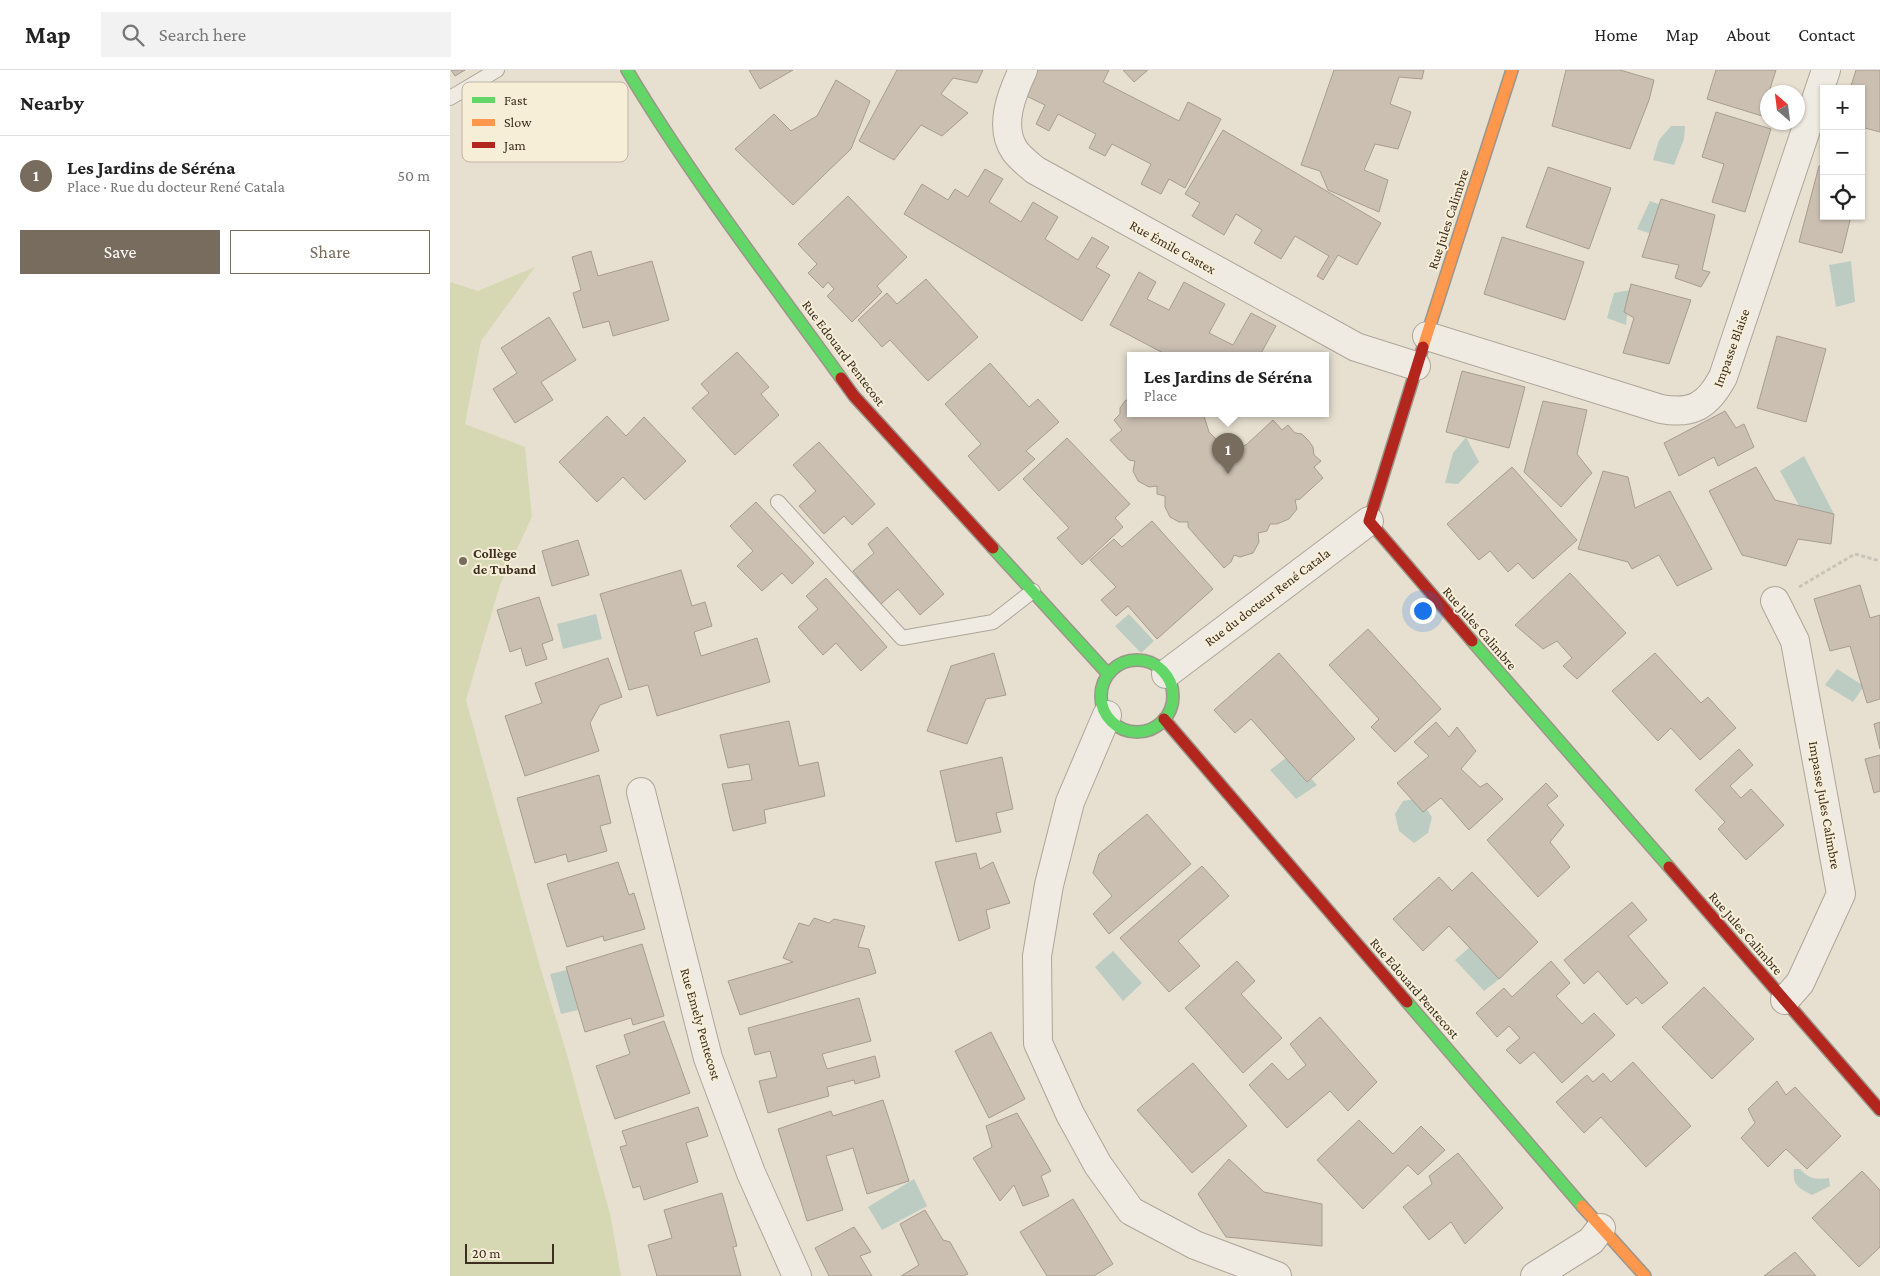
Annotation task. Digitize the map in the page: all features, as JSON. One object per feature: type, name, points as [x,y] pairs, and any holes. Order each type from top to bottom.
[{"type":"street","name":"Rue Edouard Pentecost","points":[[627,70],[648,105],[712,198],[854,396],[1108,674]]},
{"type":"street","name":"Rue Émile Castex","points":[[1024,70],[1013,90],[1008,118],[1008,132],[1015,152],[1035,170],[1356,347],[1416,366]]},
{"type":"street","name":"Rue Jules Calimbre","points":[[1512,70],[1416,366],[1370,521],[1418,579],[1880,1110]]},
{"type":"street","name":"Impasse Blaise","points":[[1427,336],[1661,409],[1676,412],[1692,409],[1704,402],[1715,393],[1724,377],[1826,70]]},
{"type":"street","name":"Rue du docteur René Catala","points":[[1166,674],[1370,521]]},
{"type":"street","name":"Impasse Jules Calimbre","points":[[1775,601],[1795,641],[1841,894],[1800,982],[1785,1000]]},
{"type":"street","points":[[1132,660],[1142,660],[1155,665],[1166,674],[1171,685],[1173,698],[1164,719],[1152,728],[1140,731],[1129,731],[1114,724],[1103,708],[1100,696],[1102,684],[1108,674],[1120,664],[1132,660]]},
{"type":"street","points":[[1107,715],[1070,802],[1049,885],[1037,956],[1038,1042],[1070,1114],[1098,1165],[1132,1211],[1195,1245],[1277,1276]]},
{"type":"street","name":"Rue Edouard Pentecost","points":[[1164,719],[1601,1228],[1645,1276]]},
{"type":"street","name":"Rue Emely Pentecost","points":[[641,792],[708,1058],[750,1173],[797,1276]]},
{"type":"street","points":[[1535,1276],[1591,1241],[1601,1228]]},
{"type":"lane","points":[[477,82],[497,70]]},
{"type":"lane","points":[[450,98],[462,91]]},
{"type":"lane","points":[[778,502],[902,638],[993,622],[1033,591]]},
{"type":"path","points":[[1775,601],[1855,554],[1880,561]]},
{"type":"green space","points":[[535,267],[481,341],[465,424],[525,447],[532,517],[500,585],[466,700],[541,970],[566,1051],[611,1218],[621,1276],[450,1276],[450,282],[478,291]]},
{"type":"shaded area","points":[[1671,126],[1685,126],[1684,139],[1674,165],[1653,160],[1659,140]]},
{"type":"shaded area","points":[[1650,201],[1675,210],[1663,238],[1637,229]]},
{"type":"shaded area","points":[[1851,261],[1855,302],[1836,307],[1829,265]]},
{"type":"shaded area","points":[[1630,290],[1626,325],[1607,318],[1614,293]]},
{"type":"shaded area","points":[[1466,437],[1479,462],[1458,484],[1445,483],[1453,453]]},
{"type":"shaded area","points":[[1804,456],[1834,514],[1807,520],[1780,471]]},
{"type":"shaded area","points":[[596,614],[602,639],[563,649],[557,624]]},
{"type":"shaded area","points":[[1129,614],[1154,641],[1141,653],[1115,626]]},
{"type":"shaded area","points":[[1837,669],[1864,686],[1853,702],[1825,685]]},
{"type":"shaded area","points":[[1290,755],[1317,785],[1296,799],[1270,770]]},
{"type":"shaded area","points":[[1419,798],[1432,817],[1428,833],[1414,843],[1399,831],[1395,814],[1403,801]]},
{"type":"shaded area","points":[[1472,945],[1503,976],[1484,991],[1455,960]]},
{"type":"shaded area","points":[[1113,951],[1142,983],[1123,1001],[1095,967]]},
{"type":"shaded area","points":[[567,970],[578,1010],[561,1014],[550,974]]},
{"type":"shaded area","points":[[1794,1169],[1800,1169],[1813,1178],[1829,1178],[1830,1186],[1812,1195],[1797,1186],[1794,1179]]},
{"type":"shaded area","points":[[914,1179],[927,1206],[882,1230],[868,1207]]},
{"type":"building","points":[[451,70],[465,70],[455,76]]},
{"type":"building","points":[[749,70],[793,70],[760,89]]},
{"type":"building","points":[[897,70],[983,70],[977,83],[953,78],[941,94],[968,113],[942,136],[921,125],[894,160],[859,141]]},
{"type":"building","points":[[1032,70],[1109,70],[1103,82],[1179,121],[1188,102],[1221,119],[1185,188],[1169,179],[1161,194],[1141,184],[1151,164],[1112,144],[1105,156],[1089,148],[1096,134],[1058,114],[1049,131],[1036,124],[1045,105],[1020,93]]},
{"type":"building","points":[[1123,70],[1148,70],[1134,82]]},
{"type":"building","points":[[1334,70],[1424,70],[1422,79],[1399,77],[1390,104],[1411,112],[1398,149],[1375,144],[1364,170],[1388,180],[1379,212],[1328,190],[1320,171],[1301,165]]},
{"type":"building","points":[[1566,70],[1620,70],[1654,80],[1649,100],[1630,149],[1552,126]]},
{"type":"building","points":[[1716,70],[1776,70],[1771,85],[1760,85],[1760,115],[1707,99]]},
{"type":"building","points":[[1856,70],[1880,70],[1880,132],[1865,128],[1865,85],[1851,85]]},
{"type":"building","points":[[836,80],[870,101],[851,149],[793,205],[735,149],[774,114],[791,131],[817,116]]},
{"type":"building","points":[[1716,112],[1760,126],[1760,130],[1771,130],[1745,212],[1712,202],[1724,164],[1702,157]]},
{"type":"building","points":[[1223,130],[1381,223],[1357,265],[1338,255],[1323,280],[1317,276],[1329,256],[1295,236],[1281,259],[1254,243],[1262,230],[1236,214],[1224,235],[1192,216],[1200,203],[1185,194]]},
{"type":"building","points":[[1820,166],[1820,220],[1850,220],[1842,253],[1799,242]]},
{"type":"building","points":[[1548,167],[1611,188],[1589,249],[1526,227]]},
{"type":"building","points":[[985,169],[1003,179],[989,202],[1021,222],[1033,202],[1058,217],[1045,239],[1078,260],[1092,237],[1109,247],[1096,267],[1110,275],[1082,321],[904,214],[922,184],[948,200],[955,189],[968,197]]},
{"type":"building","points":[[848,196],[907,257],[877,286],[882,292],[852,322],[827,296],[834,289],[828,282],[823,288],[808,273],[817,264],[798,244]]},
{"type":"building","points":[[1661,199],[1715,215],[1702,270],[1710,272],[1701,287],[1675,278],[1679,265],[1642,257]]},
{"type":"building","points":[[1502,237],[1584,262],[1565,320],[1484,294]]},
{"type":"building","points":[[591,251],[598,276],[652,261],[669,320],[613,336],[609,321],[583,328],[573,293],[581,290],[572,257]]},
{"type":"building","points":[[1139,272],[1156,282],[1147,299],[1169,310],[1184,282],[1225,304],[1209,333],[1233,345],[1251,313],[1276,326],[1262,352],[1161,352],[1110,325]]},
{"type":"building","points":[[926,279],[978,337],[928,381],[890,340],[882,347],[858,320],[887,293],[897,304]]},
{"type":"building","points":[[1631,284],[1691,300],[1669,364],[1623,353],[1634,318],[1624,312]]},
{"type":"building","points":[[549,317],[576,360],[541,382],[553,400],[515,423],[493,389],[517,373],[501,348]]},
{"type":"building","points":[[1777,336],[1826,349],[1806,422],[1757,408]]},
{"type":"building","points":[[737,352],[769,387],[761,394],[779,415],[735,455],[692,408],[709,393],[701,384]]},
{"type":"building","points":[[990,363],[1029,407],[1038,399],[1059,422],[1026,451],[1035,459],[999,491],[968,456],[981,444],[945,404]]},
{"type":"building","points":[[1462,371],[1525,387],[1509,448],[1446,432]]},
{"type":"building","points":[[1127,400],[1127,417],[1204,417],[1209,432],[1227,450],[1217,460],[1223,466],[1226,466],[1232,450],[1246,445],[1273,420],[1282,430],[1288,425],[1295,433],[1302,434],[1313,447],[1314,455],[1321,461],[1314,467],[1323,478],[1300,499],[1295,500],[1297,509],[1289,519],[1277,524],[1270,524],[1267,531],[1258,533],[1259,542],[1253,553],[1240,557],[1234,555],[1231,562],[1224,568],[1188,527],[1188,522],[1179,522],[1170,517],[1165,507],[1165,496],[1157,494],[1157,486],[1149,487],[1138,481],[1133,471],[1135,461],[1129,460],[1110,440],[1122,430],[1114,420],[1120,414],[1120,408]]},
{"type":"building","points":[[1543,401],[1587,410],[1577,454],[1592,473],[1561,507],[1524,472]]},
{"type":"building","points":[[1725,411],[1736,428],[1744,424],[1754,447],[1718,466],[1714,457],[1679,476],[1664,443]]},
{"type":"building","points":[[607,416],[626,436],[644,417],[686,461],[645,500],[623,477],[597,502],[559,462]]},
{"type":"building","points":[[1067,438],[1130,504],[1115,518],[1123,527],[1082,565],[1057,538],[1069,528],[1023,479]]},
{"type":"building","points":[[819,442],[875,504],[852,525],[844,516],[824,534],[799,506],[816,491],[793,465]]},
{"type":"building","points":[[1512,467],[1577,540],[1533,579],[1518,563],[1508,572],[1490,551],[1479,560],[1447,524]]},
{"type":"building","points":[[1756,467],[1775,500],[1834,514],[1831,544],[1798,539],[1786,566],[1742,555],[1709,491]]},
{"type":"building","points":[[1603,471],[1628,477],[1635,508],[1670,491],[1712,569],[1677,586],[1659,555],[1632,569],[1628,562],[1578,549]]},
{"type":"building","points":[[756,502],[814,563],[792,584],[782,573],[762,591],[737,566],[753,551],[730,526]]},
{"type":"building","points":[[1152,521],[1213,589],[1157,639],[1128,606],[1116,616],[1101,600],[1116,587],[1090,560],[1114,539],[1122,547]]},
{"type":"building","points":[[887,527],[944,594],[920,615],[898,589],[881,604],[853,571],[874,553],[868,544]]},
{"type":"building","points":[[578,540],[589,575],[552,586],[542,551]]},
{"type":"building","points":[[681,570],[692,606],[705,602],[712,626],[694,632],[701,656],[757,638],[770,682],[657,716],[648,685],[629,690],[600,594]]},
{"type":"building","points":[[1570,573],[1626,633],[1577,679],[1563,666],[1572,658],[1557,641],[1543,649],[1515,625]]},
{"type":"building","points":[[826,578],[887,647],[861,671],[836,643],[823,655],[798,627],[818,609],[806,596]]},
{"type":"building","points":[[1860,585],[1870,618],[1880,615],[1880,699],[1867,703],[1850,646],[1830,651],[1814,599]]},
{"type":"building","points":[[539,597],[553,640],[542,644],[547,659],[526,666],[521,648],[510,652],[497,610]]},
{"type":"building","points":[[1368,629],[1441,709],[1395,752],[1371,727],[1379,719],[1329,665]]},
{"type":"building","points":[[994,653],[1006,695],[986,699],[967,744],[927,731],[951,666]]},
{"type":"building","points":[[1279,653],[1355,739],[1307,782],[1251,719],[1235,733],[1214,710]]},
{"type":"building","points":[[1655,653],[1701,703],[1708,697],[1736,728],[1700,760],[1671,728],[1658,741],[1612,691]]},
{"type":"building","points":[[608,658],[622,697],[600,705],[590,723],[599,751],[525,776],[505,716],[542,703],[535,683]]},
{"type":"building","points":[[789,721],[799,766],[818,762],[825,796],[764,810],[766,823],[733,831],[722,784],[752,780],[749,764],[728,768],[720,735]]},
{"type":"building","points":[[1436,722],[1449,737],[1457,727],[1476,751],[1461,769],[1480,787],[1487,783],[1503,799],[1469,830],[1441,798],[1423,812],[1397,783],[1429,756],[1414,742]]},
{"type":"building","points":[[1880,722],[1880,749],[1874,724]]},
{"type":"building","points":[[1739,749],[1753,765],[1730,786],[1741,798],[1751,789],[1784,825],[1746,860],[1718,829],[1725,822],[1695,790]]},
{"type":"building","points":[[1880,755],[1880,791],[1874,793],[1865,759]]},
{"type":"building","points":[[1002,757],[1013,809],[996,813],[1001,832],[956,842],[940,771]]},
{"type":"building","points":[[599,775],[611,823],[600,826],[607,851],[568,862],[566,854],[535,863],[517,798]]},
{"type":"building","points":[[1546,783],[1558,796],[1547,805],[1564,825],[1550,842],[1570,867],[1538,897],[1487,840]]},
{"type":"building","points":[[1147,814],[1191,864],[1109,934],[1093,914],[1112,896],[1093,873],[1099,854]]},
{"type":"building","points":[[976,853],[980,869],[993,862],[1010,903],[986,910],[990,928],[959,941],[935,862]]},
{"type":"building","points":[[618,862],[629,895],[634,893],[645,929],[604,941],[603,936],[567,947],[547,884]]},
{"type":"building","points":[[1202,866],[1229,896],[1178,941],[1200,966],[1169,992],[1120,938]]},
{"type":"building","points":[[1472,872],[1538,942],[1499,979],[1449,926],[1423,951],[1393,919],[1439,877],[1452,891]]},
{"type":"building","points":[[1632,902],[1647,920],[1628,936],[1668,983],[1642,1004],[1636,997],[1627,1005],[1598,971],[1584,984],[1564,960]]},
{"type":"building","points":[[814,918],[829,923],[834,919],[865,926],[858,947],[869,949],[876,973],[740,1015],[728,981],[793,962],[783,958],[799,923],[809,926]]},
{"type":"building","points":[[642,944],[664,1016],[633,1025],[631,1018],[585,1032],[566,967]]},
{"type":"building","points":[[1237,961],[1255,981],[1241,994],[1282,1038],[1243,1073],[1185,1008]]},
{"type":"building","points":[[1551,961],[1570,983],[1556,996],[1582,1024],[1594,1013],[1615,1035],[1562,1083],[1534,1052],[1520,1064],[1506,1050],[1520,1038],[1509,1026],[1497,1037],[1476,1013],[1504,988],[1512,997]]},
{"type":"building","points":[[1704,987],[1754,1039],[1712,1079],[1662,1027]]},
{"type":"building","points":[[859,998],[871,1041],[822,1054],[827,1069],[875,1056],[880,1077],[855,1084],[854,1080],[827,1087],[829,1096],[768,1113],[759,1081],[777,1077],[770,1051],[755,1055],[748,1028]]},
{"type":"building","points":[[1320,1017],[1377,1082],[1348,1111],[1330,1091],[1287,1128],[1249,1085],[1272,1063],[1288,1080],[1306,1065],[1290,1044]]},
{"type":"building","points":[[664,1021],[690,1093],[615,1119],[596,1066],[630,1054],[624,1035]]},
{"type":"building","points":[[991,1032],[1025,1099],[989,1118],[955,1051]]},
{"type":"building","points":[[1633,1062],[1691,1126],[1646,1167],[1601,1117],[1584,1133],[1556,1102],[1587,1075],[1593,1082],[1603,1073],[1611,1082]]},
{"type":"building","points":[[1193,1063],[1247,1126],[1192,1173],[1137,1110]]},
{"type":"building","points":[[1777,1081],[1786,1095],[1795,1087],[1841,1136],[1807,1169],[1786,1149],[1768,1167],[1741,1138],[1755,1123],[1748,1109]]},
{"type":"building","points":[[883,1100],[909,1181],[867,1194],[853,1148],[826,1156],[843,1210],[807,1221],[778,1129],[831,1111],[833,1116]]},
{"type":"building","points":[[698,1107],[708,1136],[686,1143],[698,1182],[644,1200],[640,1186],[633,1188],[620,1147],[627,1145],[622,1131]]},
{"type":"building","points":[[1017,1113],[1051,1171],[1041,1176],[1049,1196],[1023,1206],[1014,1185],[1000,1201],[973,1158],[992,1147],[986,1126]]},
{"type":"building","points":[[1359,1120],[1393,1154],[1421,1126],[1445,1150],[1418,1175],[1408,1165],[1363,1209],[1317,1160]]},
{"type":"building","points":[[1458,1153],[1503,1208],[1465,1244],[1451,1222],[1429,1240],[1403,1207],[1432,1184],[1429,1176]]},
{"type":"building","points":[[1229,1159],[1264,1192],[1322,1204],[1322,1246],[1226,1237],[1198,1194]]},
{"type":"building","points":[[1862,1171],[1880,1190],[1880,1247],[1859,1267],[1812,1218]]},
{"type":"building","points":[[722,1193],[737,1246],[733,1247],[741,1276],[657,1276],[648,1245],[672,1238],[664,1210]]},
{"type":"building","points":[[1073,1199],[1113,1264],[1094,1276],[1047,1276],[1020,1232]]},
{"type":"building","points":[[925,1210],[943,1240],[950,1242],[968,1274],[964,1276],[901,1276],[919,1265],[900,1224]]},
{"type":"building","points":[[854,1227],[871,1252],[860,1256],[872,1276],[829,1276],[815,1248]]},
{"type":"building","points":[[1795,1252],[1816,1276],[1764,1276]]},
{"type":"traffic: fast","points":[[627,70],[704,188],[841,378]]},
{"type":"traffic: fast","points":[[993,548],[1108,674]]},
{"type":"traffic: fast","points":[[1472,641],[1669,867]]},
{"type":"traffic: fast","points":[[1137,660],[1157,666],[1167,676],[1173,696],[1167,716],[1157,726],[1137,732],[1117,726],[1107,716],[1101,696],[1107,676],[1117,666],[1137,660]]},
{"type":"traffic: fast","points":[[1407,1002],[1582,1206]]},
{"type":"traffic: slow","points":[[1423,347],[1512,70]]},
{"type":"traffic: slow","points":[[1582,1206],[1645,1276]]},
{"type":"traffic: jam","points":[[1423,347],[1369,521],[1472,641]]},
{"type":"traffic: jam","points":[[841,378],[854,396],[993,548]]},
{"type":"traffic: jam","points":[[1164,719],[1407,1002]]},
{"type":"traffic: jam","points":[[1669,867],[1880,1110]]},
{"type":"place","name":"Les Jardins de Séréna","points":[[1228,474]]},
{"type":"place","name":"Collège de Tuband","points":[[463,561]]}]
